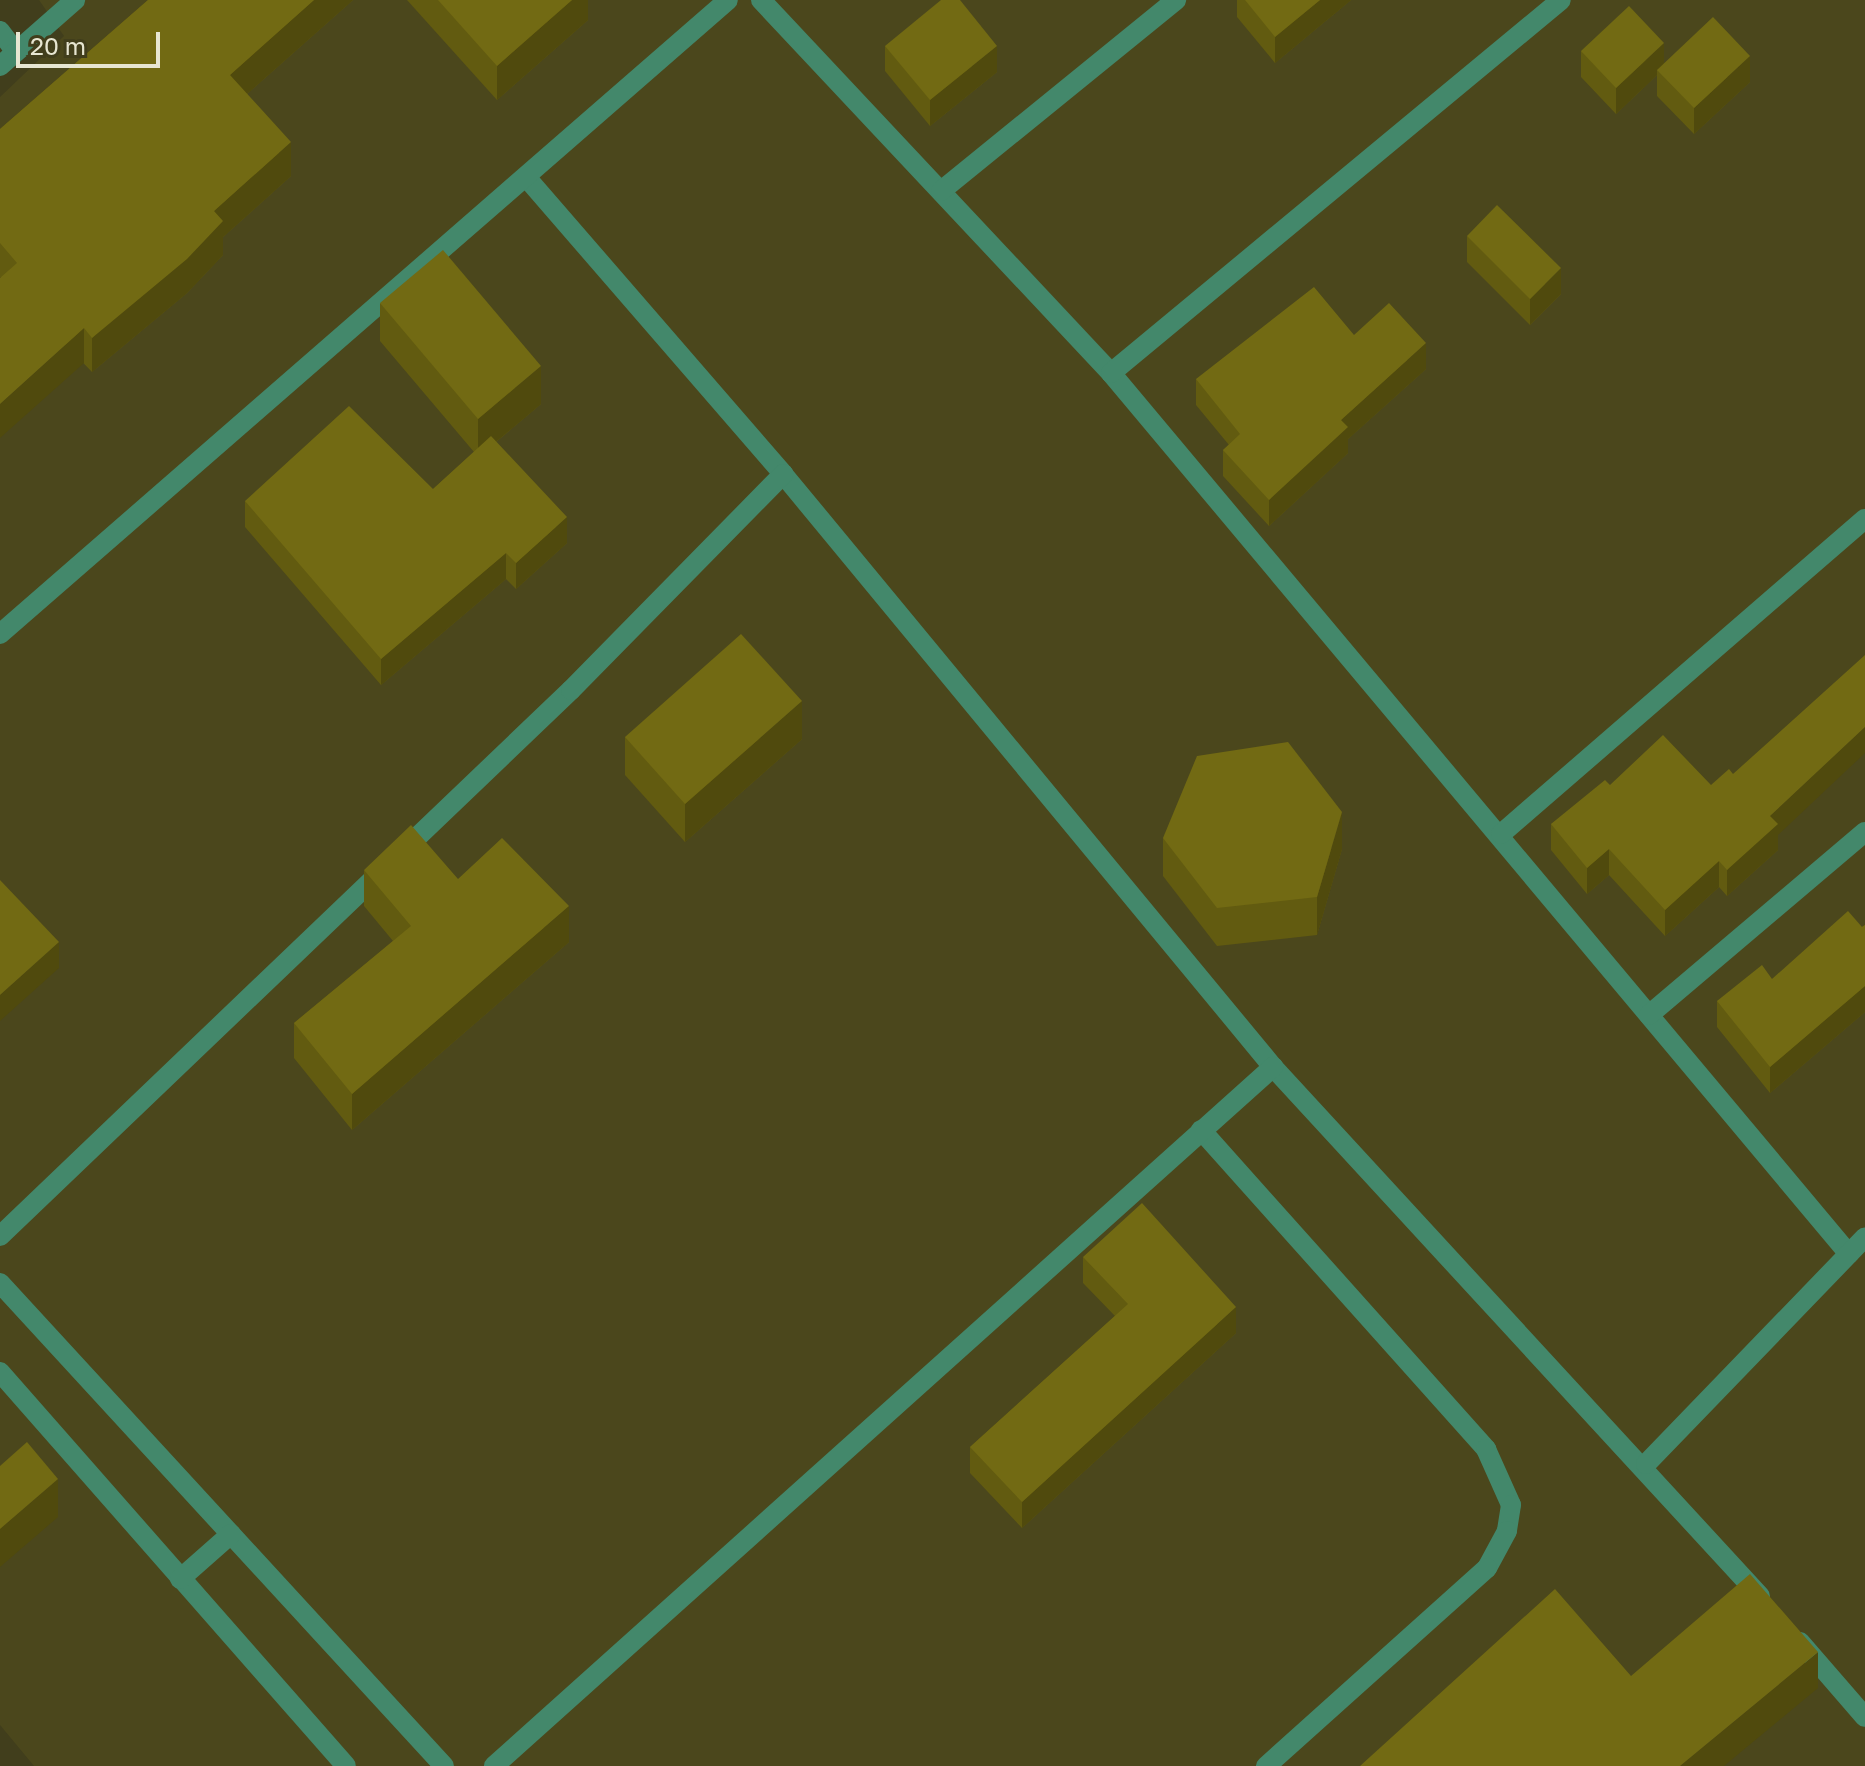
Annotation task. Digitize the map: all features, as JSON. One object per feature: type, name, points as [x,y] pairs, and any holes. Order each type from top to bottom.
[{"type":"street","points":[[0,66],[75,0]]},
{"type":"street","points":[[0,634],[728,0]]},
{"type":"street","points":[[761,0],[1111,373],[1501,834],[1849,1254]]},
{"type":"street","points":[[941,191],[1176,0]]},
{"type":"street","points":[[1111,373],[1561,0]]},
{"type":"street","points":[[0,31],[16,52]]},
{"type":"street","points":[[526,177],[783,474],[1273,1067],[1646,1464],[1865,1717]]},
{"type":"street","points":[[0,1236],[571,690],[783,474]]},
{"type":"street","points":[[1501,834],[1865,519]]},
{"type":"street","points":[[1649,1015],[1865,832]]},
{"type":"street","points":[[494,1766],[1273,1067]]},
{"type":"street","points":[[1201,1130],[1486,1449],[1511,1505],[1487,1568],[1266,1766]]},
{"type":"street","points":[[1646,1464],[1865,1237]]},
{"type":"street","points":[[0,1283],[444,1766]]},
{"type":"street","points":[[0,1372],[346,1766]]},
{"type":"street","points":[[180,1579],[231,1534]]},
{"type":"shaded area","points":[[39,0],[1865,0],[1865,1766],[34,1766],[0,1725],[0,97],[64,36]]},
{"type":"building","points":[[148,0],[314,0],[230,75],[291,142],[214,211],[223,221],[187,259],[92,338],[84,328],[0,404],[0,278],[17,263],[0,243],[0,129]]},
{"type":"building","points":[[438,0],[572,0],[497,66]]},
{"type":"building","points":[[941,0],[960,0],[997,46],[930,100],[885,46]]},
{"type":"building","points":[[1245,0],[1320,0],[1275,37]]},
{"type":"building","points":[[1629,6],[1664,43],[1616,88],[1581,51]]},
{"type":"building","points":[[1713,17],[1750,56],[1694,108],[1657,70]]},
{"type":"building","points":[[1497,205],[1561,268],[1530,299],[1467,236]]},
{"type":"building","points":[[443,250],[541,366],[478,419],[380,303]]},
{"type":"building","points":[[1314,287],[1354,335],[1389,303],[1426,343],[1341,420],[1348,427],[1269,500],[1223,450],[1240,434],[1196,379]]},
{"type":"building","points":[[349,406],[433,489],[491,436],[567,517],[516,563],[506,553],[381,659],[245,501]]},
{"type":"building","points":[[741,634],[802,701],[685,804],[625,737]]},
{"type":"building","points":[[1865,655],[1865,727],[1770,816],[1778,824],[1727,870],[1719,861],[1665,910],[1609,849],[1587,868],[1551,824],[1605,780],[1610,785],[1663,735],[1711,785],[1729,769],[1733,774]]},
{"type":"building","points":[[1288,742],[1342,812],[1317,897],[1217,908],[1163,838],[1197,756]]},
{"type":"building","points":[[411,825],[458,879],[502,838],[569,906],[352,1094],[294,1023],[411,926],[364,870]]},
{"type":"building","points":[[0,880],[59,942],[0,995]]},
{"type":"building","points":[[1848,911],[1862,927],[1865,925],[1865,986],[1770,1067],[1717,1001],[1762,965],[1772,979]]},
{"type":"building","points":[[1142,1203],[1236,1307],[1022,1502],[970,1447],[1128,1304],[1083,1257]]},
{"type":"building","points":[[27,1442],[58,1479],[0,1529],[0,1466]]},
{"type":"building","points":[[1750,1574],[1818,1652],[1680,1766],[1360,1766],[1555,1589],[1631,1676]]}]
